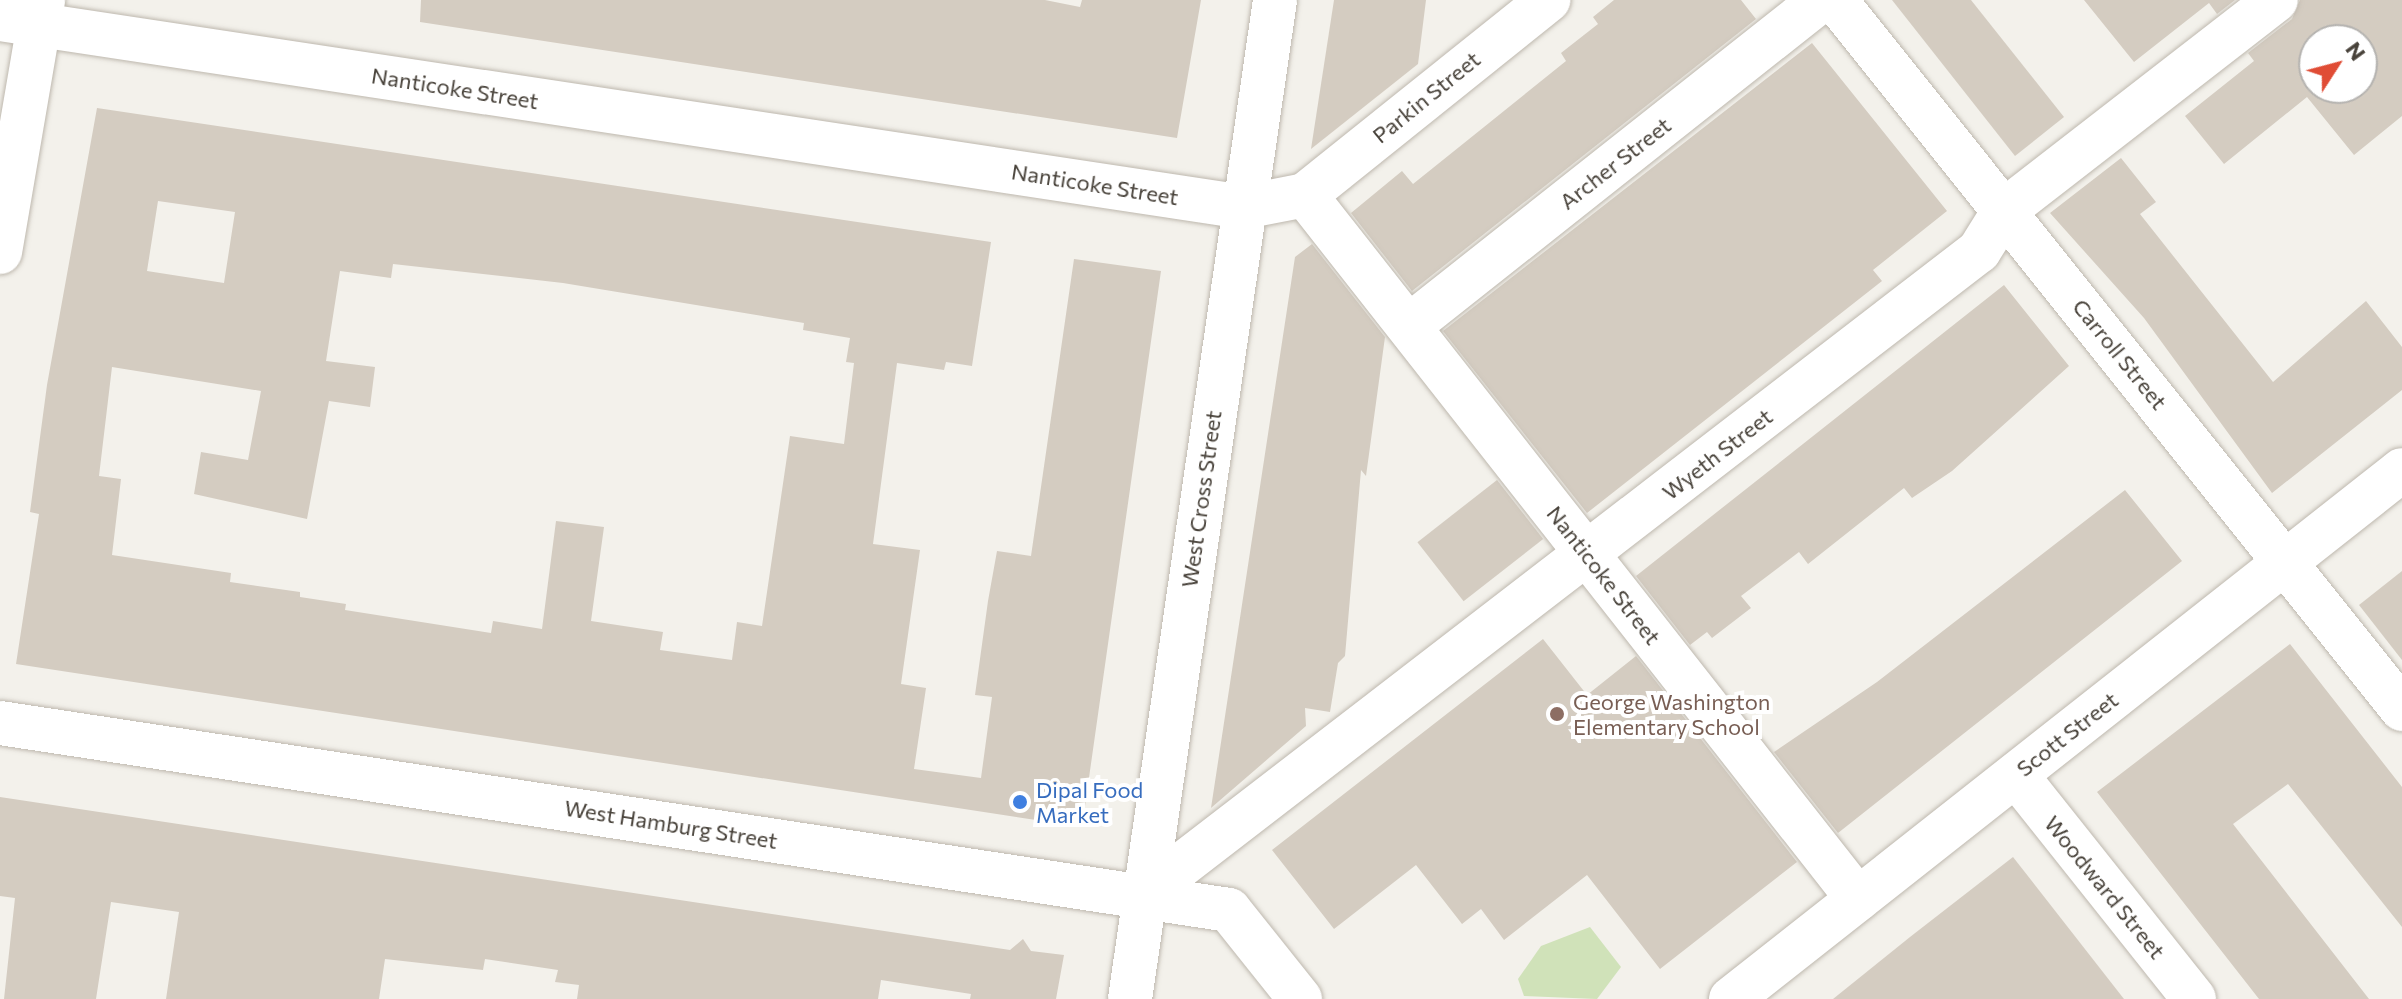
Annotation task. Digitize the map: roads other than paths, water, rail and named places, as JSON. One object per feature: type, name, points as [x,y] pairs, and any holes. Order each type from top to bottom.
[{"type":"street","name":"West Cross Street","points":[[1130,999],[1275,0]]},
{"type":"street","name":"Parkin Street","points":[[1305,195],[1548,0]]},
{"type":"street","name":"Archer Street","points":[[1409,326],[1821,0]]},
{"type":"street","name":"Carroll Street","points":[[1835,0],[2287,560],[2402,709]]},
{"type":"street","name":"Wyeth Street","points":[[1144,894],[1979,251],[2004,211],[2276,0]]},
{"type":"street","name":"Nanticoke Street","points":[[28,15],[1244,207],[1305,195],[1858,899]]},
{"type":"street","points":[[0,252],[28,15]]},
{"type":"street","name":"Scott Street","points":[[1743,995],[1858,899],[2402,470]]},
{"type":"street","name":"West Hamburg Street","points":[[0,723],[1144,894],[1229,910],[1300,999]]},
{"type":"street","name":"Woodward Street","points":[[2016,775],[2194,999]]},
{"type":"place","name":"George Washington Elementary School","points":[[1557,714]]},
{"type":"place","name":"Dipal Food Market","points":[[1020,802]]}]
